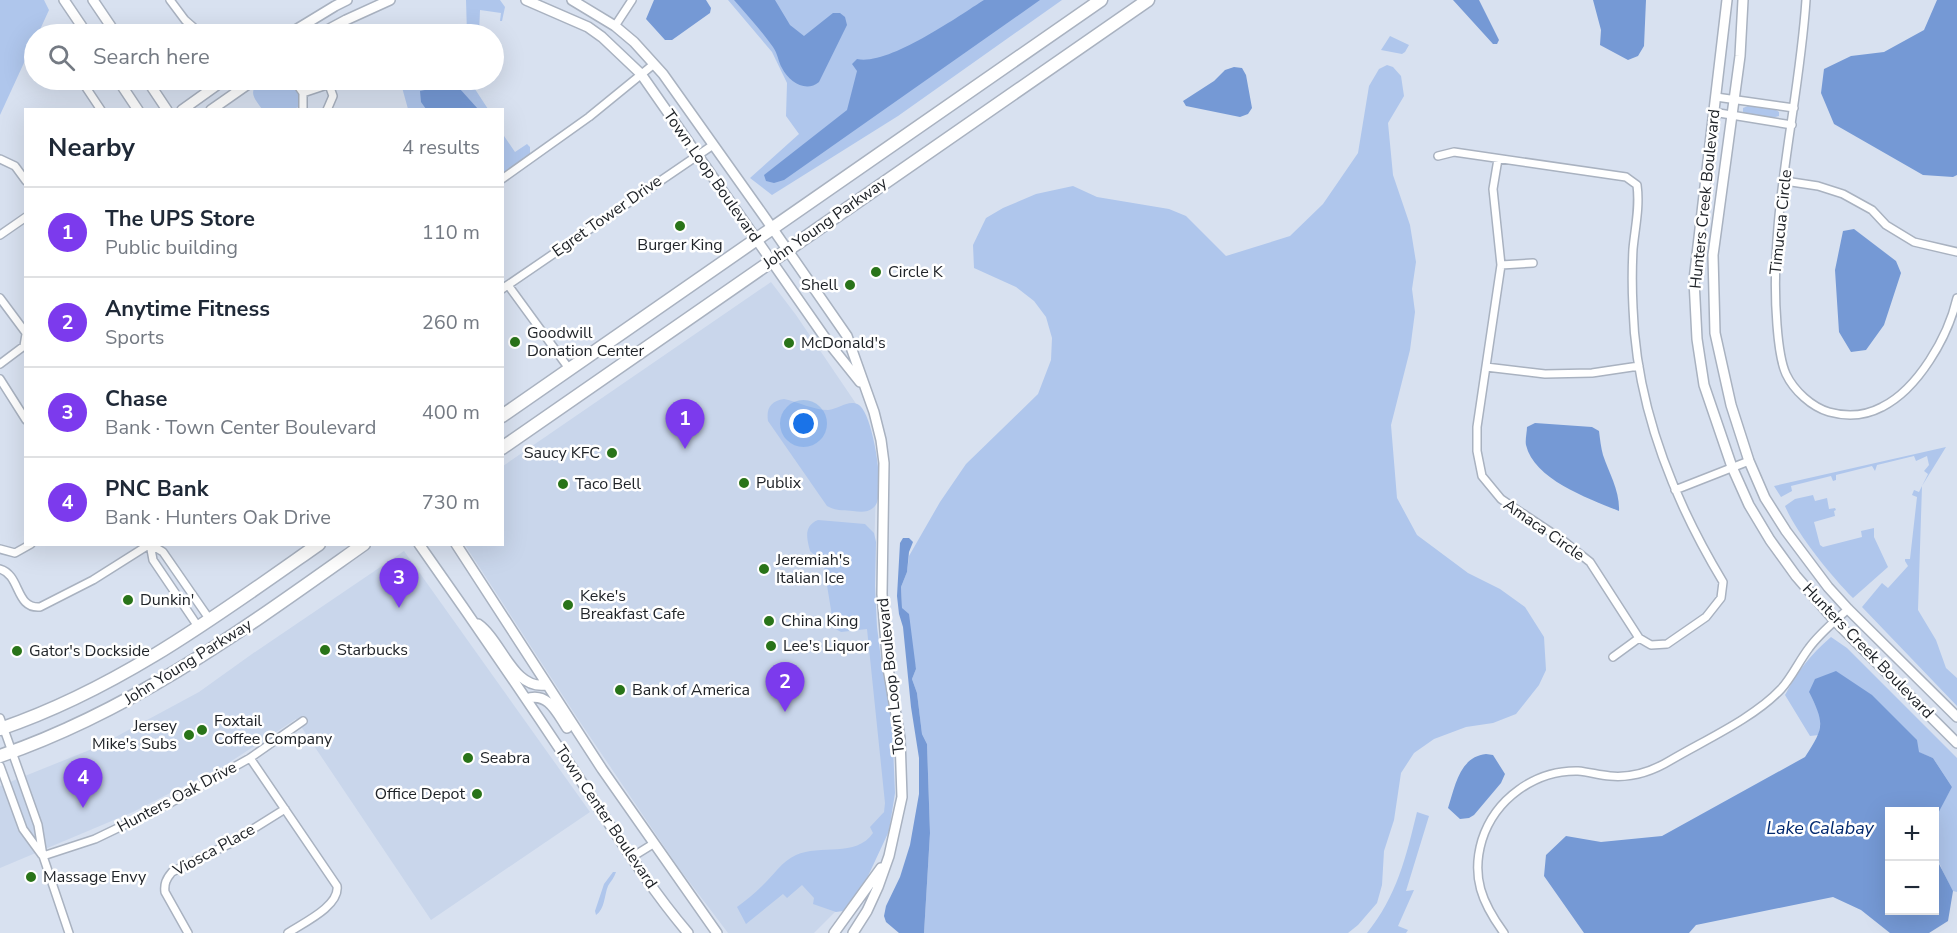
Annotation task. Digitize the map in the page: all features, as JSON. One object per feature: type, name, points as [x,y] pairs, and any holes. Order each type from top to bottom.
[{"type":"highway","name":"John Young Parkway","points":[[504,415],[1101,0]]},
{"type":"highway","name":"John Young Parkway","points":[[504,447],[1148,0]]},
{"type":"highway","name":"John Young Parkway","points":[[1,725],[67,702],[106,683],[199,628],[316,546]]},
{"type":"highway","name":"John Young Parkway","points":[[0,756],[73,727],[146,690],[240,631],[361,546]]},
{"type":"street","points":[[64,0],[80,24]]},
{"type":"street","points":[[93,0],[109,24]]},
{"type":"street","points":[[170,0],[190,24]]},
{"type":"street","points":[[306,24],[347,0]]},
{"type":"street","points":[[339,24],[390,0]]},
{"type":"street","name":"Town Loop Boulevard","points":[[526,0],[588,27],[602,37],[641,74],[756,240],[865,388]]},
{"type":"street","name":"Town Loop Boulevard","points":[[572,0],[615,26],[634,42],[654,64],[713,145],[847,336],[876,421],[884,464],[882,594],[888,668],[900,738],[902,797],[888,856],[867,911],[853,933]]},
{"type":"street","points":[[615,26],[632,0]]},
{"type":"street","name":"Hunters Creek Boulevard","points":[[1727,0],[1694,280],[1697,339],[1704,385],[1732,467],[1749,505],[1770,540],[1796,576],[1835,621],[1957,743]]},
{"type":"street","name":"Hunters Creek Boulevard","points":[[1743,0],[1740,56],[1713,255],[1715,333],[1731,405],[1749,461],[1765,498],[1786,531],[1828,587],[1848,609],[1957,717]]},
{"type":"street","name":"Timucua Circle","points":[[1806,0],[1803,43],[1776,250],[1775,292],[1778,335],[1786,374],[1803,397],[1822,410],[1845,416],[1874,411],[1896,400],[1939,346],[1957,298]]},
{"type":"street","points":[[504,178],[589,117],[654,64]]},
{"type":"street","points":[[87,90],[99,108]]},
{"type":"street","points":[[125,90],[137,108]]},
{"type":"street","points":[[154,90],[166,108]]},
{"type":"street","points":[[185,108],[210,90]]},
{"type":"street","points":[[215,108],[240,90]]},
{"type":"street","points":[[301,90],[303,108]]},
{"type":"street","points":[[303,93],[309,90]]},
{"type":"street","points":[[328,108],[333,96],[331,90]]},
{"type":"street","points":[[1716,97],[1794,108]]},
{"type":"street","points":[[1713,112],[1792,125]]},
{"type":"street","name":"Egret Tower Drive","points":[[505,287],[713,145]]},
{"type":"street","points":[[1438,156],[1454,152],[1626,177],[1637,186],[1639,199],[1633,250],[1633,309],[1639,366],[1652,430],[1675,490],[1723,582],[1721,598],[1706,616],[1667,644],[1651,645],[1639,638],[1613,657]]},
{"type":"street","points":[[0,159],[15,166],[24,178]]},
{"type":"street","name":"Amaca Circle","points":[[1498,159],[1493,189],[1501,265],[1477,427],[1477,451],[1482,476],[1501,499],[1561,539],[1590,562],[1639,638]]},
{"type":"street","points":[[1785,181],[1818,186],[1843,194],[1872,210],[1886,225],[1914,242],[1957,252]]},
{"type":"street","points":[[0,235],[24,218]]},
{"type":"street","points":[[1501,265],[1533,263]]},
{"type":"street","points":[[505,287],[570,370]]},
{"type":"street","points":[[0,298],[24,331]]},
{"type":"street","points":[[822,332],[831,337],[847,336]]},
{"type":"street","points":[[0,364],[24,346]]},
{"type":"street","points":[[1486,367],[1545,374],[1592,373],[1639,366]]},
{"type":"street","points":[[0,379],[24,417]]},
{"type":"street","points":[[1675,490],[1749,461]]},
{"type":"street","points":[[0,549],[15,553],[27,546]]},
{"type":"street","points":[[0,569],[12,577],[25,602],[31,606],[40,607],[93,580],[147,546]]},
{"type":"street","points":[[150,546],[153,560],[199,628]]},
{"type":"street","points":[[153,546],[163,552],[210,620]]},
{"type":"street","name":"Town Center Boulevard","points":[[420,546],[632,857],[688,933]]},
{"type":"street","name":"Town Center Boulevard","points":[[457,546],[652,844],[717,933]]},
{"type":"street","points":[[1504,933],[1484,900],[1478,879],[1477,858],[1487,824],[1503,803],[1517,790],[1541,778],[1559,773],[1579,771],[1613,776],[1634,775],[1658,768],[1763,706],[1782,688],[1810,647],[1848,609]]},
{"type":"street","name":"Town Center Boulevard","points":[[473,621],[488,631],[517,675],[527,683],[537,686],[546,685]]},
{"type":"street","name":"Town Center Boulevard","points":[[526,699],[535,696],[544,698],[584,754],[602,769]]},
{"type":"street","name":"Hunters Oak Drive","points":[[43,856],[95,839],[128,824],[249,758],[303,721]]},
{"type":"street","points":[[1,725],[13,752],[38,825],[43,856],[69,933]]},
{"type":"street","points":[[249,758],[333,880],[338,891],[331,904],[288,933]]},
{"type":"street","points":[[0,766],[23,829],[43,856]]},
{"type":"street","name":"Viosca Place","points":[[188,933],[165,892],[164,885],[167,877],[172,872],[230,844],[285,809]]},
{"type":"street","points":[[632,857],[652,844]]},
{"type":"street","name":"Town Loop Boulevard","points":[[834,933],[888,856]]},
{"type":"shaded area","points":[[0,0],[44,0],[49,10],[43,24],[24,24],[24,63],[0,115]]},
{"type":"shaded area","points":[[466,0],[500,0],[505,7],[502,21],[500,21],[501,13],[480,10],[479,24],[467,24]]},
{"type":"shaded area","points":[[728,0],[1062,0],[898,116],[772,195],[750,178],[799,134],[786,116],[787,83],[772,52]]},
{"type":"shaded area","points":[[1390,36],[1409,45],[1405,52],[1402,54],[1381,50]]},
{"type":"shaded area","points":[[1387,65],[1393,67],[1401,76],[1404,96],[1388,123],[1393,175],[1410,225],[1416,262],[1412,289],[1415,312],[1410,350],[1391,425],[1397,498],[1417,535],[1468,573],[1500,589],[1525,607],[1544,637],[1546,670],[1539,685],[1516,714],[1493,723],[1466,727],[1434,739],[1414,753],[1401,773],[1394,820],[1384,851],[1382,885],[1377,903],[1348,933],[924,933],[930,833],[927,744],[922,734],[917,693],[912,679],[916,669],[902,608],[901,587],[907,572],[909,556],[940,502],[966,464],[1038,394],[1051,360],[1052,338],[1046,317],[1034,301],[1016,287],[974,268],[973,245],[986,218],[1036,194],[1073,186],[1097,197],[1169,209],[1186,216],[1226,256],[1290,236],[1323,204],[1358,153],[1369,86],[1379,69]]},
{"type":"shaded area","points":[[253,90],[297,90],[299,107],[261,108]]},
{"type":"shaded area","points":[[403,90],[476,90],[487,108],[408,108]]},
{"type":"shaded area","points":[[1748,106],[1776,110],[1779,116],[1772,118],[1743,113],[1743,108]]},
{"type":"shaded area","points":[[504,136],[515,152],[527,144],[530,147],[530,154],[504,173]]},
{"type":"shaded area","points":[[771,282],[861,411],[876,490],[873,582],[875,618],[893,792],[841,906],[814,933],[728,933],[678,867],[580,722],[466,546],[504,546],[504,465]]},
{"type":"shaded area","points":[[784,399],[823,410],[855,403],[864,411],[873,438],[878,471],[878,499],[873,508],[859,512],[836,510],[827,506],[768,421],[770,406]]},
{"type":"shaded area","points":[[1946,447],[1922,486],[1928,474],[1924,471],[1929,465],[1927,456],[1916,461],[1914,456],[1877,465],[1875,471],[1872,466],[1836,475],[1836,480],[1833,481],[1831,476],[1791,486],[1792,491],[1781,497],[1774,486]]},
{"type":"shaded area","points":[[1922,486],[1918,610],[1936,640],[1946,668],[1957,678],[1957,706],[1862,607],[1882,583],[1888,588],[1908,566],[1905,559],[1910,559],[1917,497],[1912,495],[1914,490],[1919,492]]},
{"type":"shaded area","points":[[1813,495],[1815,501],[1827,498],[1829,509],[1835,508],[1836,510],[1834,511],[1835,516],[1814,522],[1820,545],[1823,547],[1862,537],[1861,531],[1874,528],[1874,537],[1888,567],[1853,598],[1815,554],[1797,529],[1785,506],[1795,499]]},
{"type":"shaded area","points":[[818,520],[865,524],[874,533],[877,627],[892,723],[895,793],[889,831],[862,889],[849,907],[843,911],[836,912],[813,904],[814,898],[802,885],[787,898],[783,894],[746,924],[737,907],[759,889],[786,861],[806,852],[847,848],[866,841],[873,833],[870,827],[884,812],[885,803],[867,629],[841,632],[834,628],[824,567],[810,551],[808,542],[808,529]]},
{"type":"shaded area","points":[[404,551],[590,812],[431,920],[296,719],[227,764],[133,812],[0,868],[0,786],[97,747],[199,692]]},
{"type":"shaded area","points":[[1831,637],[1847,648],[1957,758],[1957,892],[1953,891],[1939,862],[1939,809],[1952,787],[1933,758],[1809,692],[1821,716],[1819,735],[1810,736],[1785,695],[1817,650]]},
{"type":"shaded area","points":[[1417,812],[1429,816],[1406,891],[1414,890],[1398,926],[1408,930],[1406,933],[1367,933],[1386,905],[1399,876]]},
{"type":"shaded area","points":[[613,872],[616,872],[608,886],[601,909],[596,915],[595,911],[604,884]]},
{"type":"water","points":[[654,0],[706,0],[711,8],[710,13],[672,40],[665,40],[646,19]]},
{"type":"water","points":[[734,0],[775,0],[790,25],[804,36],[833,13],[840,13],[845,17],[847,25],[819,82],[803,86],[789,78],[773,47]]},
{"type":"water","points":[[984,0],[1040,0],[784,180],[774,183],[766,181],[764,175],[847,110],[857,71],[852,64],[857,59],[870,59],[904,48]]},
{"type":"water","points":[[1453,0],[1479,0],[1499,40],[1497,44],[1493,44]]},
{"type":"water","points":[[1593,0],[1646,0],[1644,46],[1638,56],[1628,60],[1600,45],[1601,30]]},
{"type":"water","points":[[1937,0],[1957,0],[1957,175],[1953,177],[1923,175],[1834,124],[1821,93],[1824,69],[1851,56],[1884,52],[1924,30]]},
{"type":"water","points":[[1234,67],[1242,68],[1246,75],[1252,108],[1248,114],[1240,117],[1186,106],[1183,101],[1214,81],[1225,70]]},
{"type":"water","points":[[461,90],[477,108],[425,108],[421,102],[420,91]]},
{"type":"water","points":[[1854,229],[1896,261],[1901,273],[1884,325],[1866,350],[1851,352],[1839,332],[1835,270],[1843,231]]},
{"type":"water","points":[[1535,423],[1592,427],[1599,431],[1603,455],[1618,496],[1619,511],[1565,487],[1540,468],[1531,457],[1526,445],[1527,427]]},
{"type":"water","points":[[903,538],[909,538],[913,542],[909,552],[907,572],[901,587],[902,608],[909,614],[916,669],[912,679],[917,693],[922,734],[927,744],[930,833],[924,933],[899,933],[886,922],[884,916],[910,845],[919,794],[919,758],[897,596],[900,543]]},
{"type":"water","name":"Lake Calabay","points":[[1836,671],[1872,695],[1917,740],[1919,752],[1933,758],[1952,787],[1939,811],[1939,807],[1885,807],[1885,915],[1939,915],[1939,864],[1953,891],[1948,921],[1929,933],[1890,933],[1861,910],[1833,897],[1696,925],[1689,933],[1584,933],[1544,876],[1546,855],[1566,836],[1601,842],[1662,836],[1805,757],[1816,739],[1820,726],[1818,712],[1809,692],[1815,679]]},
{"type":"water","points":[[1486,754],[1493,755],[1505,774],[1501,783],[1474,815],[1460,819],[1448,808],[1456,782],[1470,761]]},
{"type":"place","name":"Burger King","points":[[680,226]]},
{"type":"place","name":"Circle K","points":[[876,272]]},
{"type":"place","name":"Shell","points":[[850,285]]},
{"type":"place","name":"Goodwill Donation Center","points":[[515,342]]},
{"type":"place","name":"McDonald's","points":[[789,343]]},
{"type":"place","name":"The UPS Store","points":[[685,449]]},
{"type":"place","name":"Saucy KFC","points":[[612,453]]},
{"type":"place","name":"Publix","points":[[744,483]]},
{"type":"place","name":"Taco Bell","points":[[563,484]]},
{"type":"place","name":"Jeremiah's Italian Ice","points":[[764,569]]},
{"type":"place","name":"Dunkin'","points":[[128,600]]},
{"type":"place","name":"Keke's Breakfast Cafe","points":[[568,605]]},
{"type":"place","name":"Chase","points":[[399,608]]},
{"type":"place","name":"China King","points":[[769,621]]},
{"type":"place","name":"Lee's Liquor","points":[[771,646]]},
{"type":"place","name":"Starbucks","points":[[325,650]]},
{"type":"place","name":"Gator's Dockside","points":[[17,651]]},
{"type":"place","name":"Bank of America","points":[[620,690]]},
{"type":"place","name":"Anytime Fitness","points":[[785,712]]},
{"type":"place","name":"Foxtail Coffee Company","points":[[202,730]]},
{"type":"place","name":"Jersey Mike's Subs","points":[[189,735]]},
{"type":"place","name":"Seabra","points":[[468,758]]},
{"type":"place","name":"Office Depot","points":[[477,794]]},
{"type":"place","name":"PNC Bank","points":[[83,808]]},
{"type":"place","name":"Massage Envy","points":[[31,877]]}]
